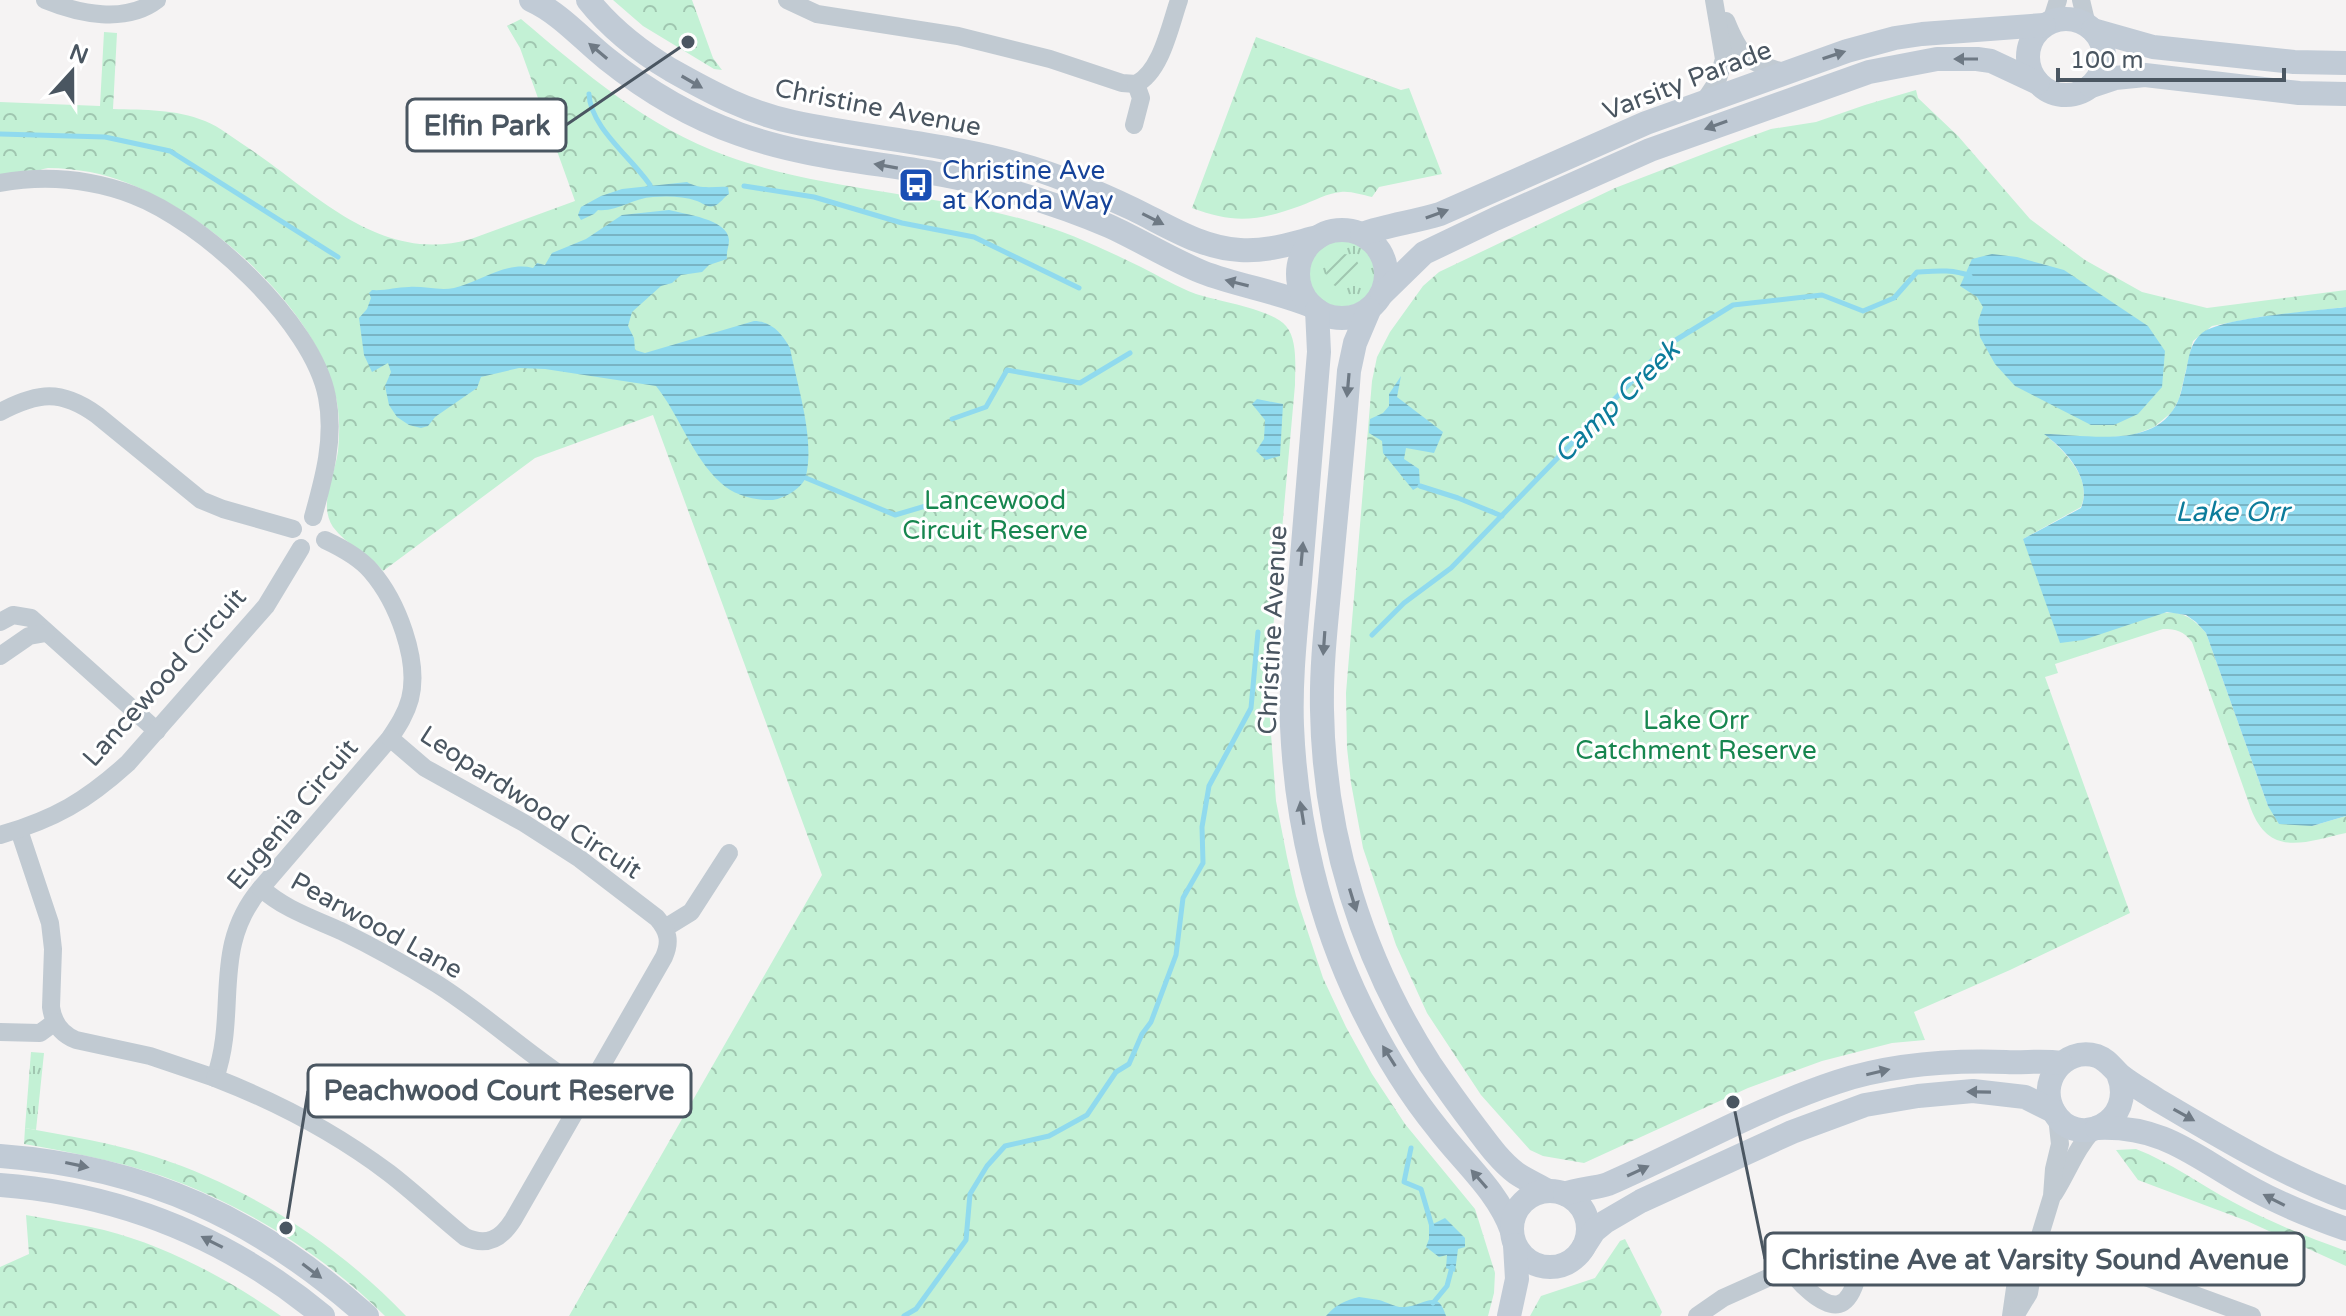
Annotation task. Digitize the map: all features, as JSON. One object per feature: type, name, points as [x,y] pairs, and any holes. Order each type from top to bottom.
[{"type":"main road","name":"Christine Avenue","points":[[531,0],[555,15],[648,89],[684,110],[739,135],[800,151],[968,180],[1009,191],[1111,227],[1198,270],[1287,296],[1314,308],[1319,352],[1292,672],[1296,777],[1307,848],[1331,935],[1375,1033],[1431,1121],[1502,1207],[1513,1238]]},
{"type":"main road","name":"Christine Avenue","points":[[588,0],[604,21],[648,56],[713,94],[750,109],[791,122],[953,148],[1033,168],[1100,194],[1210,245],[1241,251],[1264,250],[1318,237]]},
{"type":"main road","points":[[2346,63],[2294,62],[2153,47],[2051,16],[2030,42],[2028,53],[2028,64],[2038,83],[2058,94],[2081,92],[2115,78],[2145,75],[2299,93],[2346,94]]},
{"type":"main road","name":"Varsity Parade","points":[[1362,234],[1440,214],[1552,163],[1705,100],[1847,51],[1895,38],[1954,30],[2002,29],[2051,16]]},
{"type":"main road","points":[[2090,28],[2103,48],[2104,59],[2102,69],[2091,86]]},
{"type":"main road","name":"Varsity Parade","points":[[1375,302],[1424,253],[1495,219],[1650,150],[1869,72],[1937,59],[1977,59],[1991,61],[2038,83]]},
{"type":"main road","points":[[1347,230],[1362,234],[1373,242],[1382,253],[1387,281],[1375,302],[1356,316],[1343,318],[1314,308],[1299,283],[1301,257],[1308,246],[1332,231],[1347,230]]},
{"type":"main road","name":"Christine Avenue","points":[[1375,302],[1355,343],[1349,371],[1323,655],[1322,724],[1330,808],[1343,870],[1361,925],[1380,972],[1412,1035],[1455,1100],[1494,1151],[1516,1173],[1556,1192]]},
{"type":"main road","points":[[2055,1114],[2048,1099],[2052,1073],[2061,1063],[2077,1055],[2096,1056],[2111,1064],[2123,1084],[2121,1106],[2115,1115],[2096,1129]]},
{"type":"main road","points":[[1510,1316],[1517,1279],[1513,1220],[1524,1201],[1534,1194],[1608,1184],[1763,1112],[1838,1082],[1922,1064],[2044,1060],[2061,1063]]},
{"type":"main road","points":[[2118,1074],[2254,1156],[2346,1198]]},
{"type":"main road","points":[[1510,1316],[1527,1282],[1537,1274],[1575,1258],[1594,1231],[1641,1201],[1792,1132],[1865,1105],[1918,1096],[1973,1091],[2025,1097],[2074,1128],[2134,1129],[2160,1136],[2278,1203],[2346,1229]]},
{"type":"main road","points":[[323,1316],[241,1257],[170,1222],[93,1198],[1,1185],[1,1156],[45,1160],[102,1171],[196,1202],[267,1239],[334,1287],[367,1316]]},
{"type":"main road","points":[[1556,1192],[1576,1201],[1584,1211],[1588,1236],[1583,1248]]},
{"type":"main road","points":[[1513,1238],[1521,1254],[1530,1262],[1552,1267]]},
{"type":"street","points":[[45,0],[64,8],[112,15],[146,9],[157,0]]},
{"type":"street","points":[[787,0],[817,14],[958,36],[1050,59],[1122,83],[1136,84],[1154,69],[1179,0]]},
{"type":"street","points":[[1716,0],[1736,46],[1752,63],[1783,72]]},
{"type":"street","points":[[1705,100],[1717,82],[1724,59],[1716,0]]},
{"type":"street","points":[[2081,0],[2090,28]]},
{"type":"street","points":[[1134,125],[1141,98],[1136,84]]},
{"type":"street","points":[[0,183],[20,179],[73,180],[107,186],[136,196],[162,209],[221,251],[272,301],[294,326],[308,349],[327,396],[330,441],[313,517]]},
{"type":"street","points":[[0,412],[31,397],[66,397],[97,415],[201,500],[293,529]]},
{"type":"street","points":[[313,517],[324,526],[325,540],[316,549],[301,548],[293,539],[293,529],[300,520],[313,517]]},
{"type":"street","name":"Eugenia Circuit","points":[[215,1078],[225,1045],[233,939],[244,911],[390,738],[402,720],[410,699],[413,663],[398,618],[371,570],[325,540]]},
{"type":"street","name":"Lancewood Circuit","points":[[0,835],[47,820],[76,805],[128,763],[266,606],[301,548]]},
{"type":"street","points":[[0,622],[13,615],[31,618],[157,731]]},
{"type":"street","points":[[0,656],[29,636],[46,633]]},
{"type":"street","name":"Leopardwood Circuit","points":[[390,738],[425,768],[524,823],[580,859],[657,918],[665,928]]},
{"type":"street","points":[[19,830],[50,923],[53,949],[51,1007],[55,1022],[66,1036],[119,1048],[215,1078],[295,1114],[389,1173],[465,1237],[486,1242],[506,1231],[664,957],[668,947],[665,928],[691,912],[729,853]]},
{"type":"street","name":"Pearwood Lane","points":[[261,888],[277,902],[363,942],[438,985],[586,1092]]},
{"type":"street","points":[[0,1032],[40,1033],[55,1022]]},
{"type":"street","points":[[2013,1316],[2015,1288],[2038,1242],[2052,1196],[2060,1144],[2055,1114]]},
{"type":"street","points":[[2052,1196],[2082,1141],[2096,1129]]},
{"type":"street","points":[[2038,1242],[2094,1263],[2121,1268],[2252,1316]]},
{"type":"street","points":[[1697,1316],[1723,1298],[1790,1268]]},
{"type":"green space","points":[[613,0],[692,0],[713,58],[722,70],[714,69],[643,26]]},
{"type":"green space","name":"Lancewood Circuit Reserve","points":[[521,19],[618,97],[670,130],[727,156],[801,177],[992,211],[1043,225],[1100,247],[1189,291],[1257,310],[1286,326],[1294,346],[1295,385],[1269,707],[1276,801],[1287,857],[1296,896],[1323,978],[1346,1027],[1405,1124],[1475,1209],[1495,1273],[1488,1316],[569,1316],[822,875],[653,415],[535,458],[383,571],[338,533],[329,518],[327,499],[339,443],[336,398],[320,355],[299,319],[271,285],[202,224],[126,183],[90,172],[59,168],[0,174],[0,102],[100,106],[104,32],[117,33],[113,109],[171,112],[211,123],[324,203],[378,233],[407,242],[438,244],[471,239],[575,201],[520,48],[507,26]]},
{"type":"green space","points":[[1256,37],[1401,90],[1409,88],[1442,174],[1379,187],[1372,197],[1349,192],[1336,193],[1285,211],[1246,219],[1221,217],[1192,208]]},
{"type":"green space","name":"Lake Orr Catchment Reserve","points":[[1916,90],[1918,98],[1958,136],[2030,219],[2085,260],[2142,292],[2207,308],[2346,290],[2346,307],[2212,326],[2193,341],[2179,399],[2172,412],[2154,427],[2133,435],[2103,438],[2045,434],[2075,466],[2084,496],[2081,507],[2023,539],[2149,616],[2180,614],[2199,626],[2206,633],[2268,806],[2312,826],[2346,816],[2346,833],[2290,843],[2268,835],[2259,824],[2192,642],[2183,633],[2163,629],[2055,664],[2058,673],[2045,677],[2130,913],[1914,1012],[1925,1040],[1892,1043],[1822,1061],[1748,1088],[1584,1163],[1543,1156],[1530,1150],[1481,1095],[1427,1013],[1396,945],[1363,848],[1347,748],[1346,693],[1372,381],[1377,357],[1390,332],[1423,286],[1439,272],[1615,188],[1727,145],[1771,129],[1816,122]]},
{"type":"green space","points":[[1340,236],[1357,241],[1370,250],[1378,273],[1375,286],[1365,298],[1355,304],[1339,306],[1326,302],[1316,293],[1308,267],[1313,254],[1323,243]]},
{"type":"green space","points":[[1343,254],[1355,259],[1360,271],[1355,283],[1343,288],[1331,283],[1326,271],[1331,259]]},
{"type":"green space","points":[[31,1052],[44,1053],[36,1130],[25,1128]]},
{"type":"green space","points":[[25,1128],[140,1152],[225,1185],[259,1202],[322,1242],[406,1316],[385,1316],[309,1252],[223,1201],[145,1171],[24,1144]]},
{"type":"green space","points":[[2136,1149],[2261,1216],[2346,1251],[2346,1266],[2247,1221],[2138,1180],[2116,1150]]},
{"type":"green space","points":[[26,1215],[104,1230],[174,1254],[240,1289],[281,1316],[0,1316],[0,1267],[29,1254]]},
{"type":"green space","points":[[1625,1239],[1662,1312],[1660,1316],[1530,1316],[1541,1296],[1595,1278],[1620,1241]]},
{"type":"water","points":[[687,182],[702,187],[728,187],[729,194],[712,206],[686,198],[653,197],[598,210],[581,220],[578,215],[581,207],[622,189]]},
{"type":"water","points":[[669,210],[714,222],[721,227],[729,240],[727,259],[709,265],[702,272],[681,275],[672,283],[661,286],[632,312],[628,326],[635,350],[645,353],[754,321],[766,323],[775,329],[790,348],[807,429],[806,476],[797,488],[783,497],[766,500],[745,496],[726,487],[702,461],[656,386],[519,368],[481,377],[477,388],[435,417],[428,426],[409,425],[397,417],[389,405],[385,386],[391,372],[388,363],[372,372],[364,355],[359,318],[367,309],[372,290],[404,287],[449,289],[513,267],[533,268],[537,263],[545,265],[552,253],[586,239],[622,215]]},
{"type":"water","points":[[1992,254],[2017,257],[2064,270],[2148,326],[2165,351],[2162,387],[2138,414],[2114,425],[2091,425],[2015,386],[1995,364],[1980,337],[1978,321],[1983,307],[1977,297],[1960,286],[1972,259]]},
{"type":"water","name":"Lake Orr","points":[[2346,307],[2346,816],[2312,826],[2279,824],[2268,806],[2206,633],[2186,615],[2167,612],[2083,640],[2060,643],[2023,539],[2081,508],[2084,497],[2075,466],[2044,434],[2118,436],[2154,427],[2168,417],[2178,401],[2191,350],[2202,333],[2213,327],[2249,319]]},
{"type":"water","points":[[1401,376],[1397,397],[1443,432],[1434,453],[1406,448],[1404,459],[1419,469],[1420,486],[1413,490],[1383,453],[1382,441],[1369,433],[1370,419],[1389,406],[1389,394]]},
{"type":"water","points":[[1257,399],[1283,404],[1280,456],[1266,460],[1256,451],[1264,439],[1265,420],[1252,404]]},
{"type":"water","points":[[1445,1218],[1465,1238],[1465,1247],[1458,1249],[1455,1272],[1446,1268],[1447,1255],[1439,1257],[1426,1247],[1429,1226]]},
{"type":"water","points":[[1359,1297],[1401,1307],[1434,1300],[1439,1302],[1446,1316],[1326,1316],[1341,1304]]},
{"type":"waterway","points":[[589,94],[591,106],[604,130],[650,185]]},
{"type":"waterway","points":[[0,134],[105,137],[170,151],[338,257]]},
{"type":"waterway","points":[[744,186],[814,197],[902,223],[974,237],[1079,288]]},
{"type":"waterway","name":"Camp Creek","points":[[1372,635],[1404,603],[1451,568],[1666,346],[1733,305],[1822,295],[1863,311],[1894,298],[1917,272],[1951,271],[1970,276]]},
{"type":"waterway","points":[[952,419],[986,407],[1007,370],[1080,383],[1130,353]]},
{"type":"waterway","points":[[806,478],[895,515],[929,505]]},
{"type":"waterway","points":[[1420,486],[1502,516]]},
{"type":"waterway","name":"Camp Creek","points":[[904,1316],[916,1309],[966,1240],[970,1194],[987,1166],[1005,1146],[1049,1136],[1087,1115],[1116,1072],[1129,1064],[1142,1034],[1151,1022],[1176,955],[1183,898],[1203,863],[1202,827],[1209,786],[1251,708],[1258,632]]},
{"type":"waterway","points":[[1411,1148],[1404,1182],[1421,1189],[1433,1230]]},
{"type":"waterway","points":[[1433,1303],[1447,1286],[1452,1267]]},
{"type":"place","name":"Elfin Park","points":[[688,42]]},
{"type":"place","name":"Christine Ave at Konda Way","points":[[916,185]]},
{"type":"place","name":"Christine Ave at Varsity Sound Avenue","points":[[1733,1102]]},
{"type":"place","name":"Peachwood Court Reserve","points":[[286,1228]]}]
